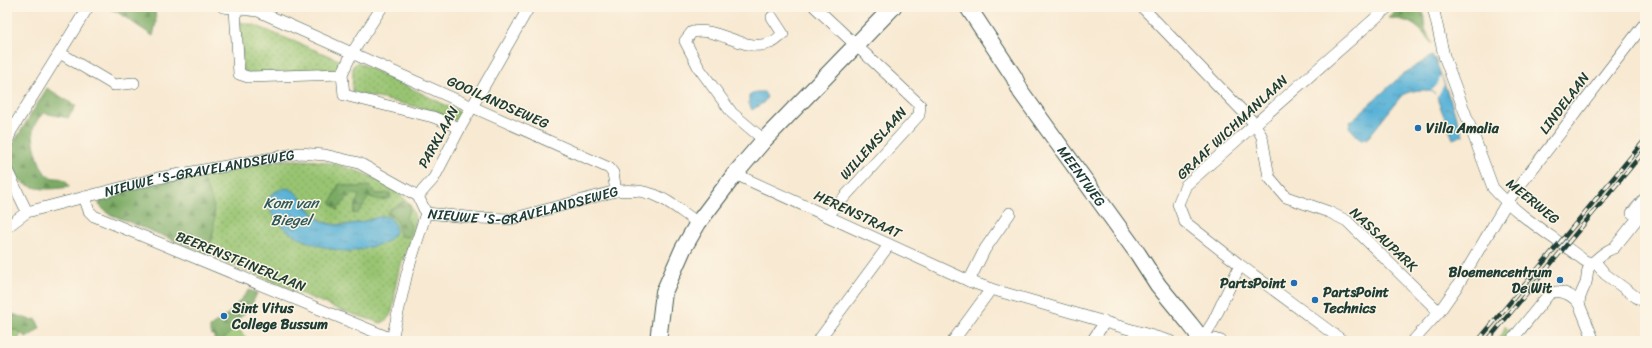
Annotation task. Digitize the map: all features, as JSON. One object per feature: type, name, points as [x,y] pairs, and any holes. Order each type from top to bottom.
[{"type":"street","points":[[7,143],[11,131],[88,7]]},
{"type":"street","name":"GOOILANDSEWEG","points":[[223,7],[235,9],[260,9],[472,107],[609,168],[613,173],[616,191]]},
{"type":"street","points":[[382,7],[352,52],[342,74],[344,95],[433,117],[460,128]]},
{"type":"street","name":"PARKLAAN","points":[[418,196],[434,178],[460,128],[529,7]]},
{"type":"street","name":"WILLEMSLAAN","points":[[815,7],[920,105],[919,116],[828,215]]},
{"type":"street","points":[[658,341],[664,292],[683,249],[698,223],[735,174],[764,140],[893,7]]},
{"type":"street","name":"MEENTWEG","points":[[968,7],[1014,76],[1021,92],[1138,254],[1158,285],[1197,333],[1200,341]]},
{"type":"street","points":[[1142,7],[1255,124]]},
{"type":"street","name":"GRAAF WICHMANLAAN","points":[[1343,341],[1240,265],[1185,222],[1178,204],[1186,185],[1388,7]]},
{"type":"street","name":"MEERWEG","points":[[1433,7],[1444,56],[1489,180],[1494,188],[1507,202],[1585,261],[1594,262]]},
{"type":"street","points":[[235,9],[239,74],[248,77],[342,74]]},
{"type":"street","points":[[764,140],[732,113],[699,68],[685,41],[692,32],[702,30],[755,47],[771,43],[783,34],[772,17]]},
{"type":"street","name":"LINDELAAN","points":[[1439,312],[1458,285],[1507,202],[1645,23]]},
{"type":"street","points":[[60,53],[114,85],[134,83]]},
{"type":"street","name":"NASSAUPARK","points":[[1255,124],[1262,137],[1269,176],[1286,197],[1329,212],[1347,221],[1439,312]]},
{"type":"street","name":"NIEUWE 'S-GRAVELANDSEWEG","points":[[7,227],[27,212],[158,178],[300,153],[325,155],[359,163],[418,196],[426,213],[478,218],[511,219],[616,191],[633,189],[653,193],[698,223]]},
{"type":"street","points":[[7,170],[27,212]]},
{"type":"street","name":"HERENSTRAAT","points":[[735,174],[828,215],[889,245],[969,281],[991,289],[1170,341]]},
{"type":"street","name":"BEERENSTEINERLAAN","points":[[84,197],[89,211],[94,216],[395,340]]},
{"type":"street","points":[[1606,250],[1607,243],[1645,198]]},
{"type":"street","points":[[1579,304],[1586,282],[1588,269],[1606,250],[1614,248],[1645,208]]},
{"type":"street","points":[[395,340],[407,273],[426,213]]},
{"type":"street","points":[[969,281],[985,249],[1010,213]]},
{"type":"street","points":[[818,341],[889,245]]},
{"type":"street","points":[[1594,262],[1610,278],[1645,302]]},
{"type":"street","points":[[1200,341],[1212,322],[1240,265]]},
{"type":"street","points":[[953,341],[991,289]]},
{"type":"street","points":[[1511,341],[1549,294],[1554,291],[1558,291],[1573,297],[1579,304],[1594,341]]},
{"type":"street","points":[[1567,295],[1573,295],[1582,291]]},
{"type":"street","points":[[1413,341],[1439,312]]},
{"type":"street","points":[[1092,341],[1105,322]]},
{"type":"street","points":[[1205,341],[1214,339],[1221,341]]},
{"type":"green space","points":[[105,7],[155,7],[156,23],[153,36],[117,12]]},
{"type":"green space","points":[[1416,8],[1422,11],[1424,14],[1425,28],[1432,44],[1418,28],[1409,22],[1388,18],[1397,11]]},
{"type":"green space","points":[[240,22],[254,25],[344,62],[339,70],[246,74],[243,70]]},
{"type":"green space","points":[[357,62],[458,111],[460,116],[456,121],[435,111],[352,92],[353,66]]},
{"type":"green space","points":[[47,88],[76,106],[68,118],[44,113],[37,121],[33,131],[38,159],[43,170],[48,176],[64,180],[69,187],[46,189],[31,187],[19,179],[14,173],[10,164],[10,149]]},
{"type":"green space","points":[[283,160],[315,161],[337,165],[368,175],[397,192],[408,202],[414,215],[415,229],[396,283],[392,312],[386,320],[381,323],[340,310],[207,254],[213,236],[200,175]],"holes":[[[299,196],[311,211],[323,221],[337,225],[357,223],[305,241]]]},
{"type":"green space","points":[[200,175],[210,196],[214,214],[213,232],[207,254],[107,213],[99,205],[101,199],[107,193]]},
{"type":"green space","points":[[339,184],[356,187],[369,186],[377,194],[390,193],[391,198],[381,200],[369,197],[358,213],[353,214],[359,195],[351,194],[337,210],[331,203]]},
{"type":"green space","points":[[405,201],[411,206],[406,218],[411,225],[409,237],[400,236],[396,219],[386,214],[390,209]]},
{"type":"green space","points":[[249,290],[257,293],[248,310],[233,323],[236,327],[222,341],[211,341],[215,338],[210,333],[210,327],[229,313]]},
{"type":"green space","points":[[7,312],[31,320],[36,319],[40,328],[30,336],[26,337],[16,330],[7,330]]},
{"type":"green space","points":[[1505,326],[1509,330],[1515,330],[1505,341],[1497,341],[1503,333]]},
{"type":"green space","points":[[236,327],[250,341],[222,341]]},
{"type":"green space","points":[[7,330],[16,330],[22,333],[17,341],[7,341]]},
{"type":"water","points":[[1432,56],[1435,59],[1463,135],[1453,139],[1437,95],[1433,92],[1420,90],[1402,95],[1367,139],[1361,140],[1349,127],[1350,122],[1403,74]]},
{"type":"water","points":[[756,92],[764,92],[767,97],[763,103],[752,110],[749,104],[749,96]]},
{"type":"water","name":"Kom van Biegel","points":[[287,188],[297,194],[322,221],[330,224],[348,225],[383,216],[389,217],[392,220],[396,230],[394,234],[385,242],[354,251],[336,250],[315,244],[287,231],[276,220],[266,202],[274,192]]},
{"type":"pier","points":[[1441,75],[1444,85],[1437,97],[1435,93],[1431,91],[1437,85]]},
{"type":"railway","points":[[1478,341],[1645,140]]},
{"type":"railway","points":[[1487,341],[1645,150]]},
{"type":"place","name":"Villa Amalia","points":[[1418,128]]},
{"type":"place","name":"Bloemencentrum De Wit","points":[[1560,280]]},
{"type":"place","name":"PartsPoint","points":[[1294,283]]},
{"type":"place","name":"PartsPoint Technics","points":[[1315,300]]},
{"type":"place","name":"Sint Vitus College Bussum","points":[[224,316]]}]
